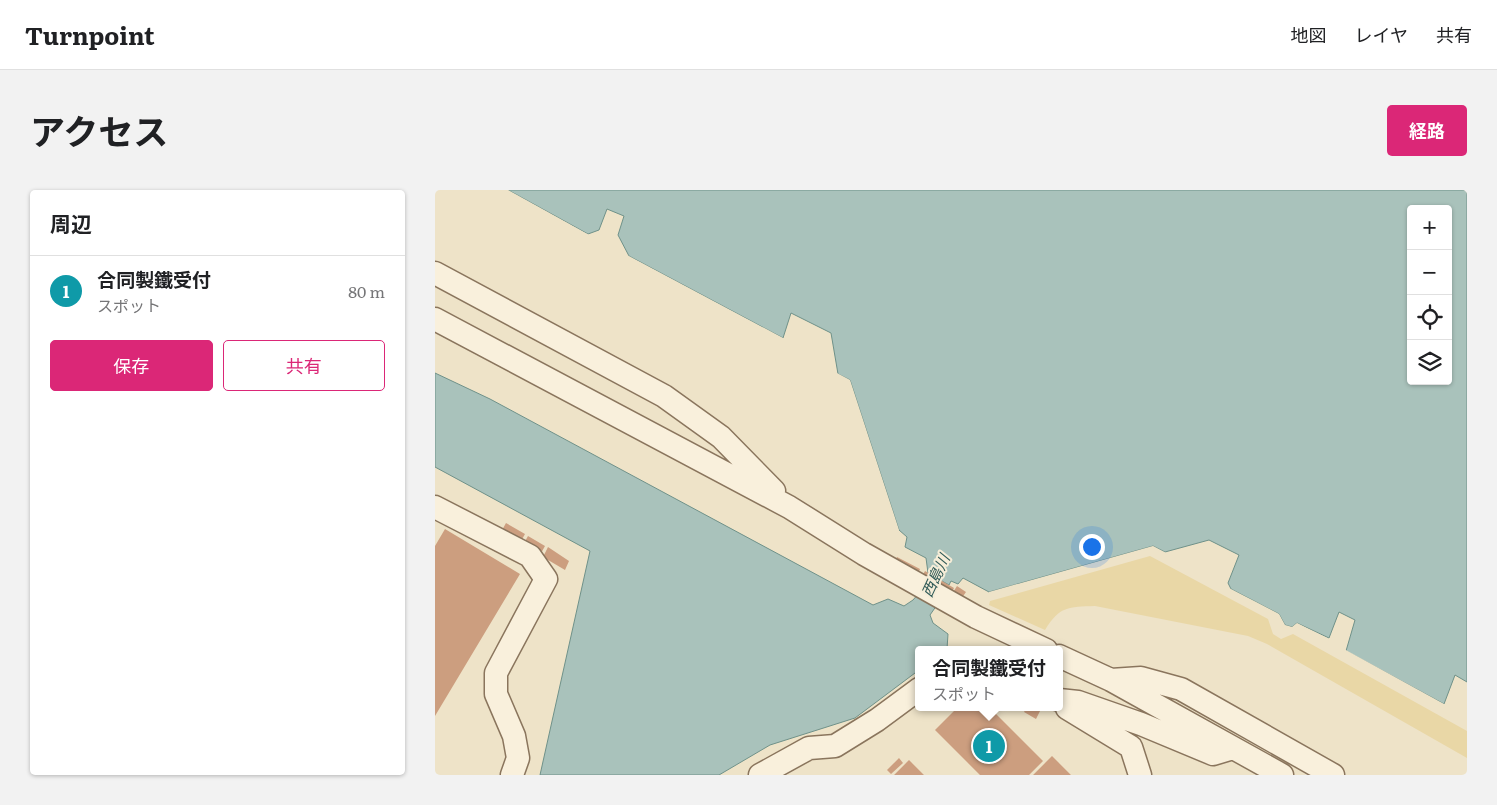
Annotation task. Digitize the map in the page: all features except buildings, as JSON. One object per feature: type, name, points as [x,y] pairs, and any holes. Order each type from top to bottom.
[{"type":"street","points":[[435,272],[664,396],[721,437],[789,506]]},
{"type":"street","points":[[435,318],[789,506],[864,554],[958,607],[1038,646]]},
{"type":"street","points":[[435,507],[530,556],[545,579],[496,673],[496,694],[514,736],[518,758],[512,775]]},
{"type":"street","points":[[1063,658],[1111,680],[1282,775]]},
{"type":"street","points":[[1111,680],[1141,678],[1181,689],[1333,775]]},
{"type":"street","points":[[759,775],[809,748],[835,746],[877,720],[915,692]]},
{"type":"street","points":[[1063,701],[1078,702],[1141,724],[1213,754],[1233,748]]},
{"type":"street","points":[[1063,704],[1131,747],[1140,775]]},
{"type":"sand","points":[[1150,556],[1268,619],[1273,634],[1281,639],[1293,634],[1467,731],[1467,758],[1267,644],[1248,636],[1095,606],[1065,609],[1055,616],[1045,630],[989,605],[990,601]]},
{"type":"water","name":"西島川","points":[[508,190],[1467,190],[1467,682],[1455,675],[1444,704],[1346,651],[1355,620],[1339,612],[1329,638],[1297,623],[1292,627],[1285,625],[1279,614],[1231,589],[1228,583],[1239,555],[1209,540],[1165,552],[1153,546],[989,592],[963,578],[958,584],[951,581],[949,585],[928,573],[926,558],[905,547],[907,537],[899,530],[850,380],[838,374],[831,333],[791,313],[783,338],[629,256],[618,235],[624,216],[607,209],[599,230],[588,234]]},
{"type":"water","points":[[435,373],[490,399],[873,605],[888,599],[904,606],[920,592],[939,602],[930,615],[933,623],[948,634],[947,646],[915,646],[915,673],[855,718],[770,745],[719,775],[540,775],[590,551],[435,467]]},
{"type":"pier","points":[[505,190],[508,190],[591,236],[587,236]]},
{"type":"pier","points":[[625,254],[785,339],[781,340],[627,258]]},
{"type":"pier","points":[[835,372],[850,380],[899,530],[898,533],[848,381],[836,376]]},
{"type":"pier","points":[[1153,546],[1168,554],[1153,548],[989,594],[989,592]]},
{"type":"pier","points":[[1227,587],[1279,614],[1285,625],[1292,627],[1297,623],[1331,640],[1328,641],[1298,626],[1292,629],[1284,628],[1277,616],[1229,591]]},
{"type":"pier","points":[[1344,649],[1446,705],[1443,706],[1345,653]]},
{"type":"place","name":"合同製鐵受付","points":[[989,746]]}]
